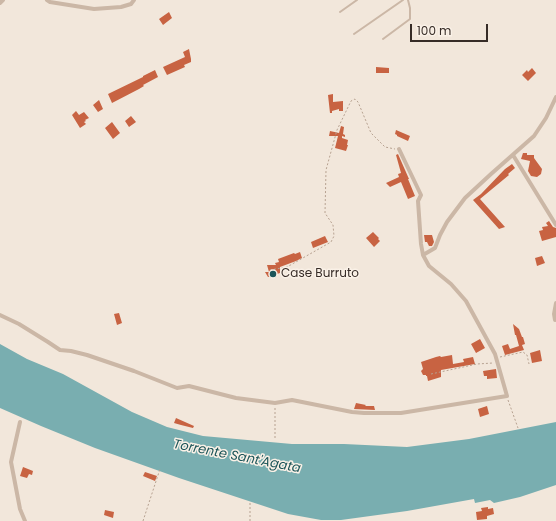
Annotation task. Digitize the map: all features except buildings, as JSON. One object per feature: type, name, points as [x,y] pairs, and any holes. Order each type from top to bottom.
[{"type":"street","points":[[0,3],[4,0]]},
{"type":"street","points":[[47,0],[50,2],[94,9],[121,7],[130,4],[134,0]]},
{"type":"street","points":[[423,255],[435,248],[447,222],[465,198],[534,136],[546,118],[556,97]]},
{"type":"street","points":[[0,315],[19,324],[60,350],[87,355],[177,388],[189,386],[236,398],[275,403],[292,400],[364,413],[401,413],[507,396],[497,360],[466,301],[451,284],[429,266],[423,255],[418,201],[421,195],[399,149]]},
{"type":"street","points":[[513,155],[556,225]]},
{"type":"street","points":[[554,320],[556,303]]},
{"type":"street","points":[[20,422],[11,462],[20,508],[25,521]]},
{"type":"lane","points":[[340,12],[357,0]]},
{"type":"lane","points":[[354,34],[403,0]]},
{"type":"lane","points":[[383,39],[410,19],[408,0]]},
{"type":"path","points":[[270,270],[287,267],[331,242],[334,236],[333,225],[325,213],[326,170],[337,130],[351,101],[355,99],[358,102],[370,133],[384,147],[399,149]]},
{"type":"path","points":[[431,374],[497,360],[523,352],[527,355],[529,364]]},
{"type":"path","points":[[507,396],[518,428]]},
{"type":"path","points":[[275,403],[275,438]]},
{"type":"path","points":[[143,521],[160,469]]},
{"type":"path","points":[[250,503],[250,521]]},
{"type":"water","name":"Torrente Sant'Agata","points":[[0,344],[27,359],[63,374],[132,412],[167,427],[203,436],[292,444],[344,444],[407,447],[469,439],[556,422],[556,485],[520,497],[494,503],[490,500],[475,503],[474,499],[407,511],[341,520],[321,520],[288,514],[179,478],[95,448],[0,408]]},
{"type":"place","name":"Case Burruto","points":[[273,274]]}]
